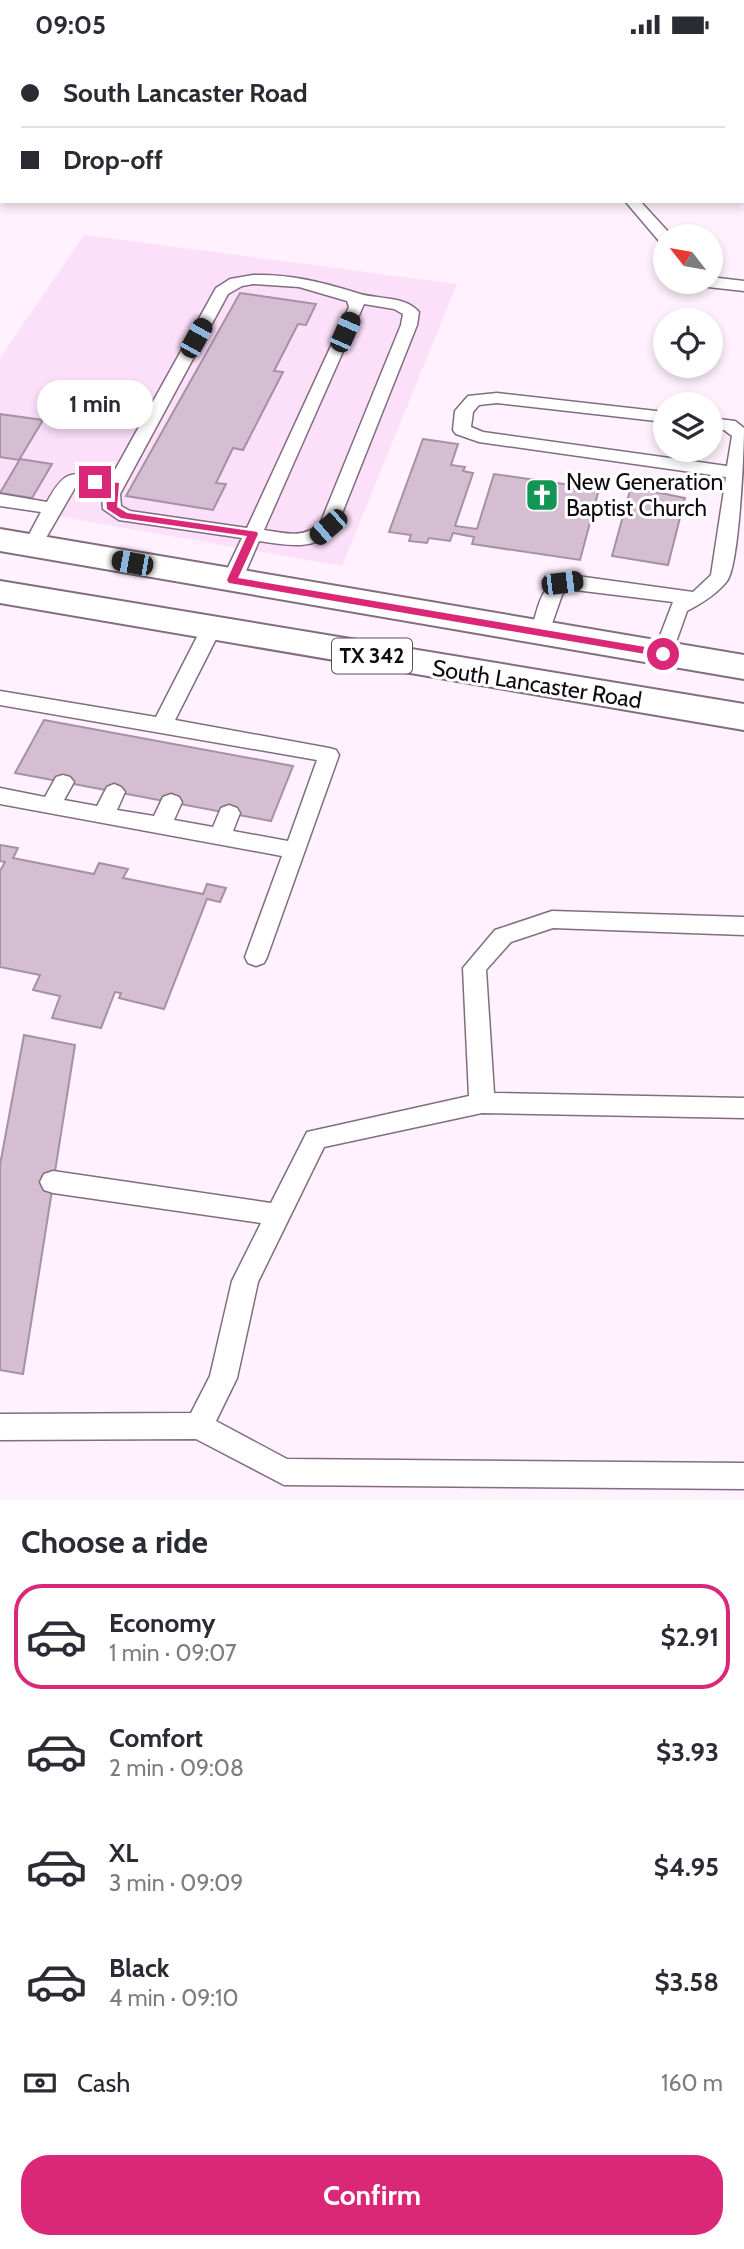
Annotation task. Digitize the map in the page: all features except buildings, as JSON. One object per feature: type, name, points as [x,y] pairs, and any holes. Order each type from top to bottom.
[{"type":"main road","name":"TX 342","points":[[16,543],[744,667]]},
{"type":"main road","name":"South Lancaster Road","points":[[0,592],[744,717]]},
{"type":"lane","points":[[634,203],[653,225]]},
{"type":"lane","points":[[259,279],[339,291],[354,298],[398,305],[411,312],[409,325],[328,527],[316,537],[300,541],[125,516],[112,509],[111,494],[115,485],[222,291],[238,281],[259,279]]},
{"type":"lane","points":[[723,284],[744,286]]},
{"type":"lane","points":[[232,580],[356,307],[354,298]]},
{"type":"lane","points":[[653,416],[497,398],[474,400],[464,411],[462,430],[479,437],[653,462]]},
{"type":"lane","points":[[663,654],[679,607],[694,599],[720,577],[741,434],[729,425],[723,424]]},
{"type":"lane","points":[[656,462],[734,473]]},
{"type":"lane","points":[[16,543],[52,508],[69,481],[115,485]]},
{"type":"lane","points":[[0,500],[52,508]]},
{"type":"lane","points":[[540,633],[553,593],[562,583],[577,582],[694,599]]},
{"type":"lane","points":[[150,728],[211,629]]},
{"type":"lane","points":[[0,698],[94,721],[150,728],[255,750],[329,755],[256,957]]},
{"type":"lane","points":[[51,805],[63,782]]},
{"type":"lane","points":[[104,815],[114,792]]},
{"type":"lane","points":[[0,796],[295,849]]},
{"type":"lane","points":[[161,825],[171,802]]},
{"type":"lane","points":[[220,836],[229,813]]},
{"type":"lane","points":[[482,1103],[474,968],[503,936],[552,919],[744,926]]},
{"type":"lane","points":[[199,1426],[223,1378],[245,1281],[316,1139],[482,1103],[744,1108]]},
{"type":"lane","points":[[53,1182],[278,1215]]},
{"type":"lane","points":[[0,1427],[199,1426],[284,1472],[744,1476]]},
{"type":"shaded area","points":[[84,235],[457,284],[342,566],[0,506],[0,358]]},
{"type":"place","name":"New Generation Baptist Church","points":[[542,495]]},
{"type":"route","points":[[95,482],[115,485],[111,494],[112,509],[125,516],[253,534],[232,580],[663,654]]}]
